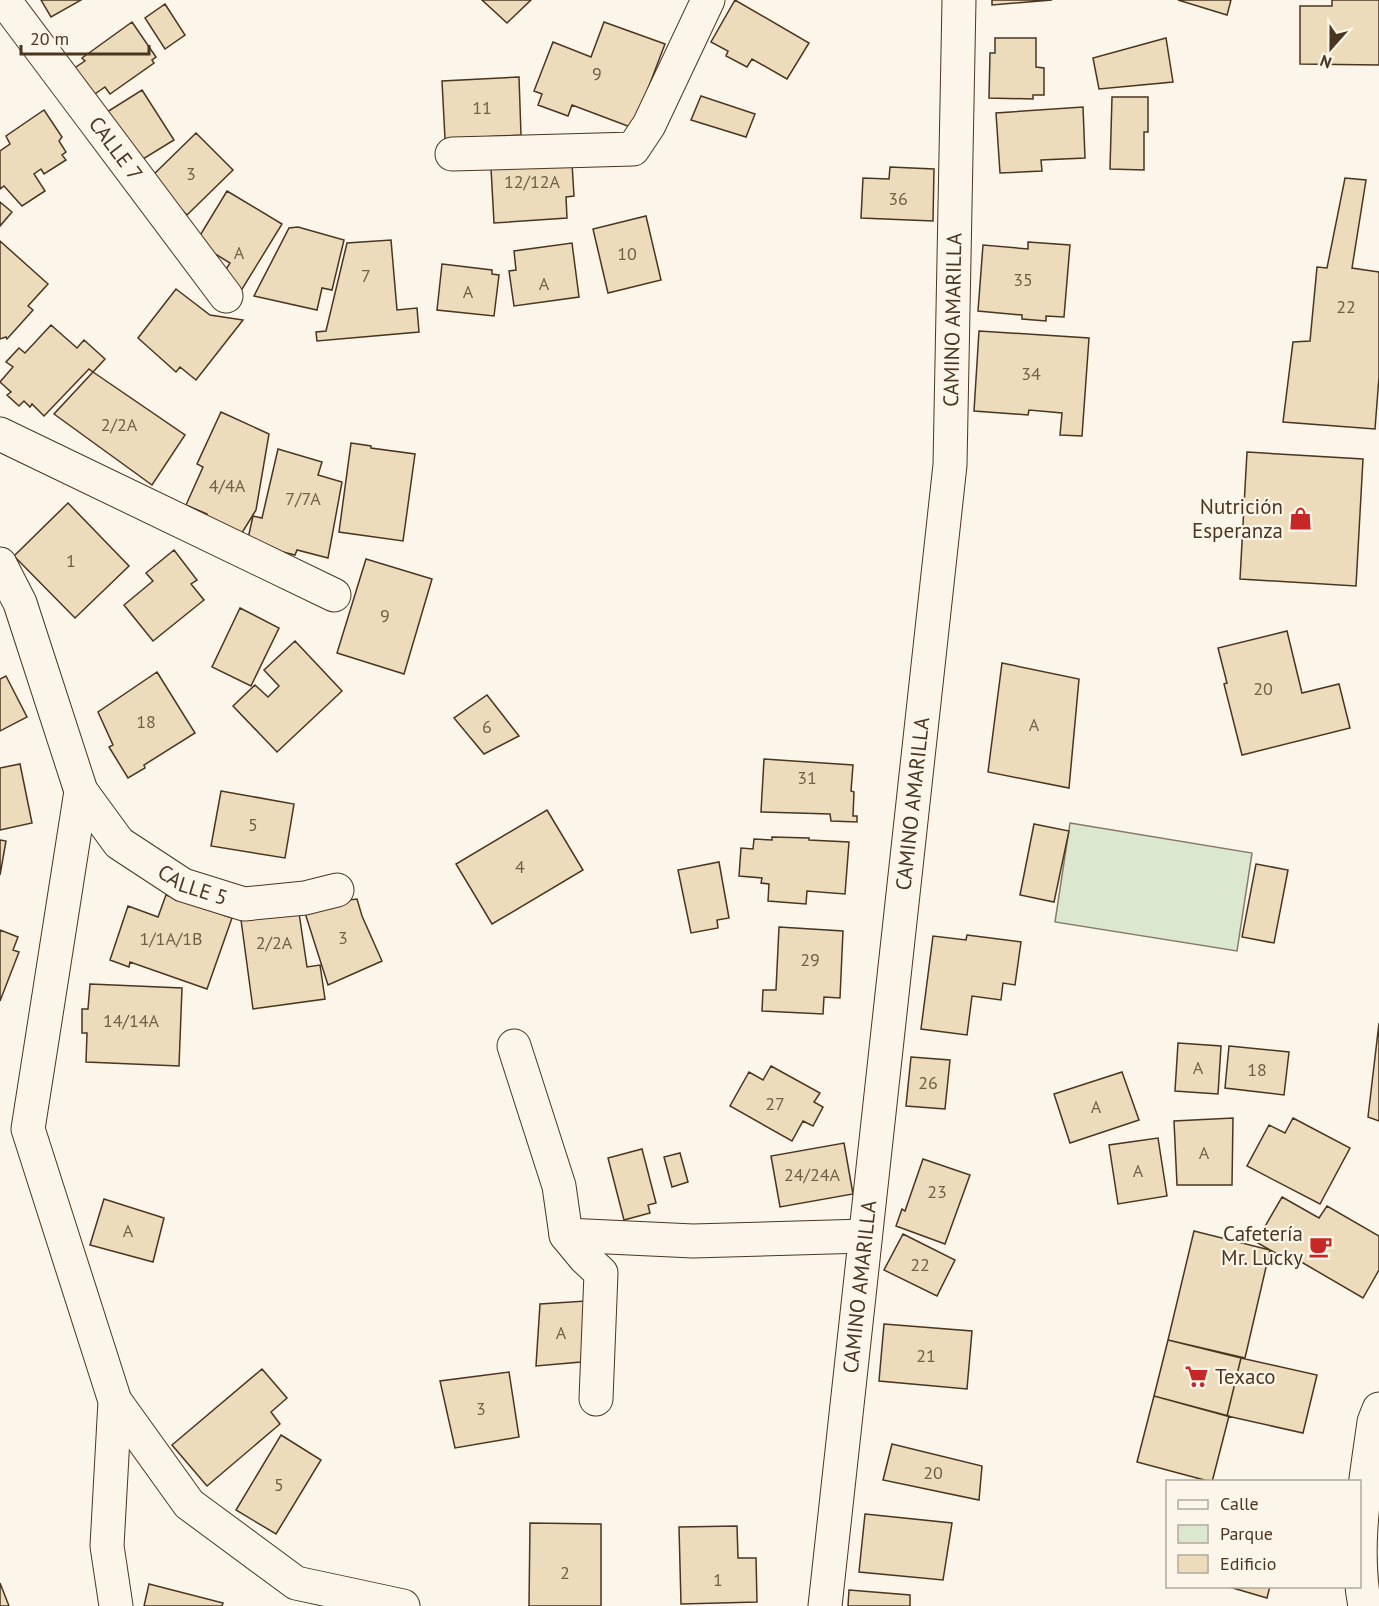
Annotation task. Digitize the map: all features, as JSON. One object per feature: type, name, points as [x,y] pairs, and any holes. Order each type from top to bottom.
[{"type":"street","name":"CALLE 7","points":[[4,0],[226,296]]},
{"type":"street","points":[[452,154],[633,149],[649,125],[708,0]]},
{"type":"street","name":"CAMINO AMARILLA","points":[[825,1606],[950,465],[959,0]]},
{"type":"street","points":[[0,434],[334,595]]},
{"type":"street","points":[[0,564],[20,603],[81,791],[28,1129],[115,1401],[189,1504],[296,1583],[403,1606]]},
{"type":"street","name":"CALLE 5","points":[[81,791],[119,843],[183,885],[244,904],[305,898],[337,890]]},
{"type":"street","points":[[514,1046],[559,1186],[566,1235],[601,1273],[596,1399]]},
{"type":"street","points":[[566,1235],[693,1241],[865,1236]]},
{"type":"street","points":[[115,1401],[107,1546],[116,1606]]},
{"type":"street","points":[[1361,1557],[1363,1506],[1374,1422],[1379,1409]]},
{"type":"street","points":[[1361,1583],[1379,1577]]},
{"type":"street","points":[[1361,1588],[1365,1606]]},
{"type":"green space","points":[[1070,823],[1252,853],[1237,951],[1055,922]]},
{"type":"building","points":[[41,0],[81,0],[51,17]]},
{"type":"building","points":[[482,0],[531,0],[507,23]]},
{"type":"building","points":[[735,0],[809,43],[787,79],[752,59],[747,67],[726,56],[728,51],[711,42]]},
{"type":"building","points":[[992,0],[1052,0],[992,5]]},
{"type":"building","points":[[1178,0],[1231,0],[1227,15]]},
{"type":"building","points":[[1332,0],[1379,0],[1379,65],[1300,64],[1300,6],[1332,6]]},
{"type":"building","points":[[165,4],[185,35],[165,49],[145,18]]},
{"type":"building","points":[[132,22],[156,57],[152,60],[154,63],[110,94],[105,87],[92,96],[73,69],[85,61],[82,58]]},
{"type":"building","points":[[604,22],[665,44],[633,128],[572,105],[568,116],[538,105],[542,94],[534,91],[553,42],[591,57]]},
{"type":"building","points":[[995,38],[1036,38],[1036,67],[1044,68],[1044,95],[1033,95],[1033,99],[989,98],[990,53],[995,53]]},
{"type":"building","points":[[1166,38],[1173,82],[1099,89],[1093,58]]},
{"type":"building","points":[[519,77],[521,135],[445,139],[442,81]]},
{"type":"building","points":[[142,90],[174,140],[130,167],[99,117]]},
{"type":"building","points":[[701,96],[755,114],[746,137],[691,120]]},
{"type":"building","points":[[1112,97],[1148,97],[1148,132],[1144,132],[1144,170],[1110,169]]},
{"type":"building","points":[[1083,107],[1085,158],[1041,160],[1042,171],[1000,173],[996,113]]},
{"type":"building","points":[[44,110],[62,137],[59,141],[66,152],[62,155],[66,160],[44,174],[41,169],[34,174],[45,191],[22,206],[4,186],[0,189],[0,151],[10,144],[6,136]]},
{"type":"building","points":[[196,133],[233,170],[187,215],[150,178]]},
{"type":"building","points":[[572,163],[574,196],[566,197],[567,218],[494,223],[491,168]]},
{"type":"building","points":[[890,167],[934,169],[933,221],[861,218],[863,178],[889,179]]},
{"type":"building","points":[[1345,178],[1366,180],[1352,268],[1379,272],[1379,377],[1375,429],[1283,422],[1293,342],[1310,341],[1317,267],[1327,268]]},
{"type":"building","points":[[227,191],[282,224],[239,294],[218,282],[230,263],[196,242]]},
{"type":"building","points":[[0,202],[12,212],[0,226]]},
{"type":"building","points":[[646,216],[661,280],[608,293],[593,229]]},
{"type":"building","points":[[298,227],[344,240],[332,290],[322,288],[317,310],[254,296],[289,228]]},
{"type":"building","points":[[391,240],[397,310],[417,308],[419,332],[317,341],[316,332],[326,331],[347,243]]},
{"type":"building","points":[[0,241],[48,284],[28,306],[33,310],[7,339],[6,337],[0,339]]},
{"type":"building","points":[[1028,242],[1070,245],[1064,317],[1046,316],[1046,321],[1022,319],[1022,315],[978,311],[983,245],[1028,249]]},
{"type":"building","points":[[572,243],[579,297],[514,306],[509,271],[516,270],[514,251]]},
{"type":"building","points":[[442,264],[492,270],[492,274],[499,275],[494,316],[437,310]]},
{"type":"building","points":[[176,289],[210,315],[243,320],[196,380],[180,367],[176,372],[138,338]]},
{"type":"building","points":[[51,325],[77,348],[84,340],[105,359],[93,372],[89,369],[44,416],[32,404],[30,407],[24,401],[19,406],[7,395],[11,392],[0,382],[13,367],[6,362],[19,348],[25,353]]},
{"type":"building","points":[[979,331],[1089,338],[1082,436],[1060,435],[1062,413],[1029,410],[1028,415],[974,411]]},
{"type":"building","points":[[93,372],[185,435],[152,485],[54,414]]},
{"type":"building","points":[[221,412],[269,434],[256,510],[240,536],[207,521],[207,514],[186,505],[203,467],[197,464]]},
{"type":"building","points":[[351,443],[415,454],[403,541],[339,532]]},
{"type":"building","points":[[278,449],[322,462],[318,475],[342,482],[328,558],[297,550],[295,555],[247,543],[253,516],[262,518]]},
{"type":"building","name":"Nutrición Esperanza","points":[[1247,452],[1363,459],[1356,586],[1240,579]]},
{"type":"building","points":[[68,503],[129,566],[75,618],[14,556]]},
{"type":"building","points":[[174,550],[197,580],[191,584],[204,600],[153,641],[124,605],[153,581],[146,573]]},
{"type":"building","points":[[366,559],[432,579],[404,674],[337,653]]},
{"type":"building","points":[[240,608],[279,628],[251,686],[212,667]]},
{"type":"building","points":[[1287,631],[1302,693],[1339,684],[1350,728],[1242,755],[1224,684],[1227,683],[1218,648]]},
{"type":"building","points":[[295,641],[342,691],[277,752],[233,706],[255,685],[268,697],[279,686],[264,670]]},
{"type":"building","points":[[1002,663],[1079,679],[1069,788],[988,772]]},
{"type":"building","points":[[157,672],[195,733],[144,765],[145,768],[128,778],[109,747],[113,745],[98,712]]},
{"type":"building","points":[[6,676],[27,717],[0,731],[0,679]]},
{"type":"building","points":[[487,695],[519,736],[484,754],[454,718]]},
{"type":"building","points":[[764,759],[853,765],[851,791],[854,792],[853,816],[857,816],[857,822],[831,821],[830,814],[761,812]]},
{"type":"building","points":[[20,764],[32,823],[0,830],[0,768]]},
{"type":"building","points":[[221,791],[294,804],[285,858],[211,846]]},
{"type":"building","points":[[547,810],[583,870],[492,924],[456,864]]},
{"type":"building","points":[[1034,824],[1069,831],[1054,902],[1020,895]]},
{"type":"building","points":[[772,837],[849,842],[845,894],[807,891],[806,904],[768,901],[769,884],[761,883],[762,878],[739,876],[741,848],[753,849],[754,839],[772,840]]},
{"type":"building","points":[[0,840],[6,841],[0,875]]},
{"type":"building","points":[[719,862],[729,918],[717,920],[718,928],[691,933],[678,870]]},
{"type":"building","points":[[1256,864],[1288,870],[1274,943],[1242,937]]},
{"type":"building","points":[[166,895],[232,918],[207,989],[130,962],[129,967],[110,960],[128,906],[158,917]]},
{"type":"building","points":[[357,899],[382,961],[328,985],[305,913],[341,901]]},
{"type":"building","points":[[299,913],[307,967],[320,965],[325,999],[253,1009],[241,920]]},
{"type":"building","points":[[779,927],[843,931],[840,998],[824,997],[823,1014],[762,1011],[763,990],[776,990]]},
{"type":"building","points":[[0,930],[18,937],[13,950],[19,952],[0,1001]]},
{"type":"building","points":[[967,935],[1021,942],[1015,985],[1003,983],[1001,1000],[972,996],[967,1035],[921,1029],[933,936],[966,940]]},
{"type":"building","points":[[90,984],[182,988],[179,1066],[86,1062],[87,1033],[82,1033],[82,1009],[88,1009]]},
{"type":"building","points":[[1379,1023],[1379,1121],[1368,1117]]},
{"type":"building","points":[[1178,1043],[1221,1046],[1218,1094],[1175,1091]]},
{"type":"building","points":[[1229,1046],[1289,1052],[1284,1095],[1225,1088]]},
{"type":"building","points":[[911,1057],[950,1060],[945,1109],[906,1106]]},
{"type":"building","points":[[771,1066],[820,1093],[814,1102],[823,1107],[813,1126],[803,1121],[792,1141],[730,1106],[749,1072],[763,1080]]},
{"type":"building","points":[[1122,1072],[1139,1120],[1070,1143],[1054,1094]]},
{"type":"building","points":[[1233,1118],[1232,1185],[1177,1185],[1174,1121]]},
{"type":"building","points":[[1293,1118],[1350,1148],[1320,1204],[1247,1166],[1269,1125],[1285,1133]]},
{"type":"building","points":[[1158,1138],[1167,1196],[1118,1204],[1109,1145]]},
{"type":"building","points":[[844,1143],[853,1194],[780,1207],[771,1156]]},
{"type":"building","points":[[642,1149],[656,1203],[648,1205],[650,1213],[624,1220],[608,1158]]},
{"type":"building","points":[[680,1153],[688,1182],[672,1187],[664,1157]]},
{"type":"building","points":[[923,1159],[970,1175],[945,1244],[896,1226],[902,1209],[905,1211]]},
{"type":"building","name":"Cafetería Mr. Lucky","points":[[1282,1197],[1319,1218],[1327,1206],[1379,1236],[1379,1270],[1363,1298],[1298,1260],[1295,1264],[1256,1242]]},
{"type":"building","points":[[104,1199],[164,1218],[153,1262],[90,1245]]},
{"type":"building","points":[[1194,1231],[1270,1250],[1245,1358],[1168,1340]]},
{"type":"building","points":[[903,1234],[955,1260],[937,1296],[884,1270]]},
{"type":"building","points":[[586,1301],[581,1362],[536,1366],[540,1304]]},
{"type":"building","points":[[884,1324],[972,1331],[967,1389],[879,1381]]},
{"type":"building","name":"Texaco","points":[[1168,1340],[1241,1358],[1227,1416],[1154,1396]]},
{"type":"building","points":[[1241,1358],[1317,1375],[1303,1433],[1227,1416]]},
{"type":"building","points":[[262,1369],[287,1398],[271,1412],[280,1424],[207,1486],[172,1445]]},
{"type":"building","points":[[509,1372],[519,1437],[455,1448],[440,1381]]},
{"type":"building","points":[[1154,1396],[1229,1416],[1213,1480],[1204,1480],[1137,1462]]},
{"type":"building","points":[[281,1435],[321,1460],[276,1534],[236,1510]]},
{"type":"building","points":[[892,1444],[982,1466],[979,1500],[883,1480]]},
{"type":"building","points":[[865,1514],[952,1523],[943,1580],[859,1572]]},
{"type":"building","points":[[530,1523],[601,1524],[601,1606],[529,1606]]},
{"type":"building","points":[[737,1526],[738,1558],[756,1558],[757,1602],[681,1604],[679,1527]]},
{"type":"building","points":[[0,1583],[9,1606],[0,1606]]},
{"type":"building","points":[[149,1584],[223,1603],[222,1606],[144,1606]]},
{"type":"building","points":[[1233,1588],[1270,1588],[1267,1598]]},
{"type":"building","points":[[849,1590],[910,1595],[910,1606],[848,1606]]},
{"type":"place","name":"Nutrición Esperanza","points":[[1301,519]]},
{"type":"place","name":"Cafetería Mr. Lucky","points":[[1321,1246]]},
{"type":"place","name":"Texaco","points":[[1197,1377]]}]
